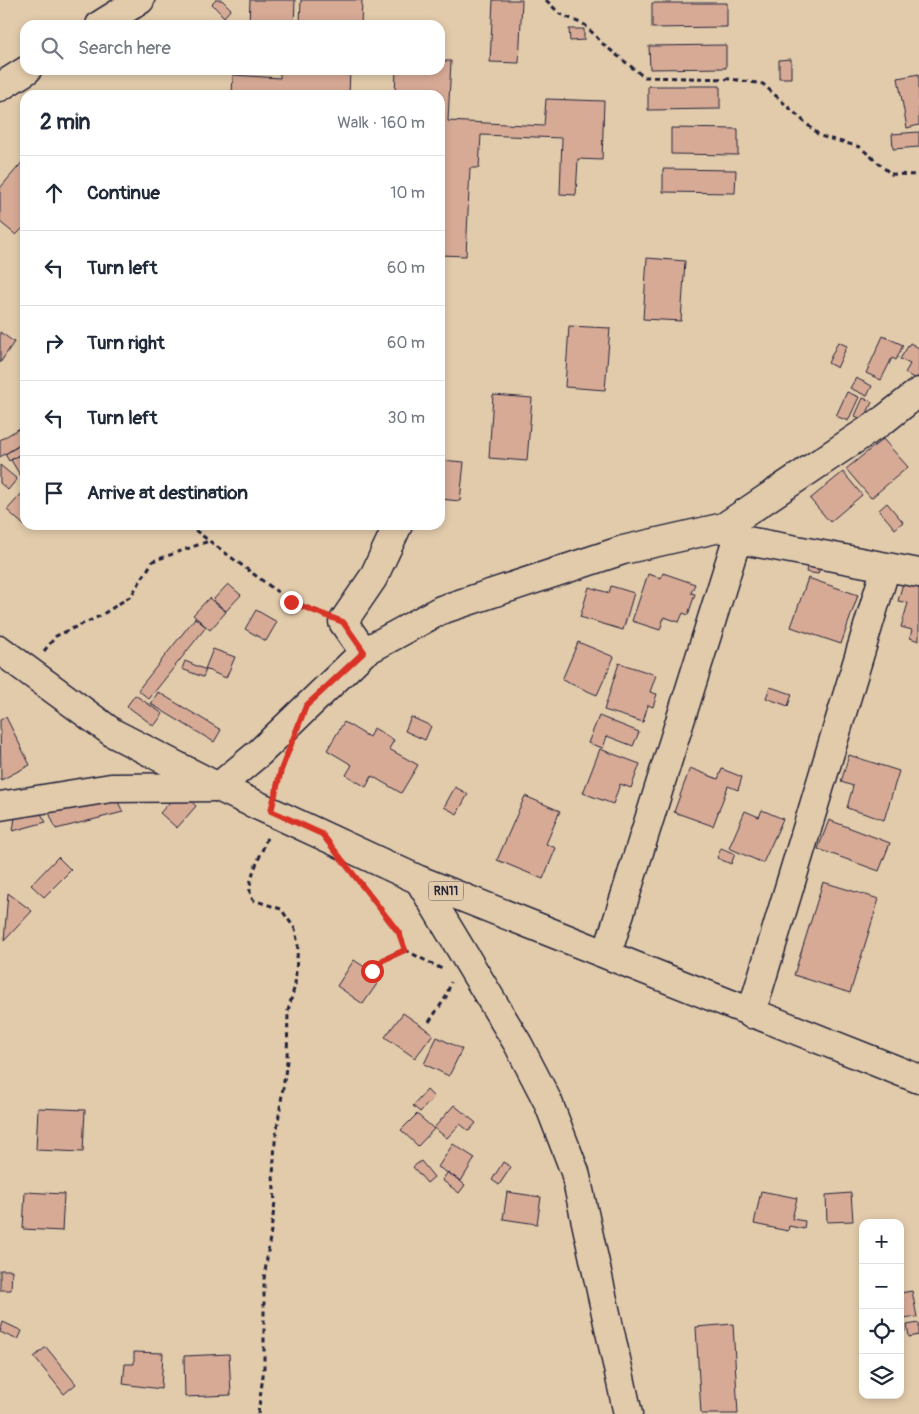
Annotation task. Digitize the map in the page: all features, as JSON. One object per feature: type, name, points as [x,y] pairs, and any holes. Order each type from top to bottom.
[{"type":"street","points":[[108,20],[140,0]]},
{"type":"street","points":[[0,87],[20,74]]},
{"type":"street","points":[[607,954],[730,533],[919,392]]},
{"type":"street","points":[[364,652],[343,622],[373,578],[396,530]]},
{"type":"street","points":[[0,808],[111,788],[218,787],[259,753],[364,652],[441,610],[623,550],[730,533],[919,573]]},
{"type":"street","points":[[751,1014],[886,567]]},
{"type":"street","name":"RN11","points":[[0,650],[113,733],[218,787],[419,880],[607,954],[751,1014],[913,1073]]},
{"type":"street","points":[[419,880],[518,1044],[548,1102],[575,1172],[628,1414]]},
{"type":"path","points":[[546,0],[560,14],[586,25],[603,44],[644,77],[731,79],[763,84],[820,136],[860,147],[890,174],[919,175]]},
{"type":"path","points":[[195,530],[291,602],[343,622]]},
{"type":"path","points":[[27,670],[56,636],[100,616],[131,596],[153,561],[209,541]]},
{"type":"path","points":[[258,1414],[264,1368],[264,1279],[275,1202],[273,1176],[287,1061],[288,1011],[295,985],[298,945],[295,929],[281,909],[253,900],[248,893],[249,884],[264,850],[271,811],[285,761]]},
{"type":"path","points":[[356,878],[399,933],[405,950],[445,971]]},
{"type":"path","points":[[372,971],[383,960],[405,950]]},
{"type":"path","points":[[429,1022],[446,997],[451,981],[448,976]]},
{"type":"building","points":[[216,0],[222,0],[231,9],[224,17],[212,4]]},
{"type":"building","points":[[250,0],[295,0],[294,20],[249,20]]},
{"type":"building","points":[[301,0],[362,0],[361,20],[300,20]]},
{"type":"building","points":[[493,0],[522,0],[519,63],[490,62]]},
{"type":"building","points":[[652,3],[727,3],[727,27],[652,28]]},
{"type":"building","points":[[569,29],[584,29],[584,40],[570,41]]},
{"type":"building","points":[[726,45],[726,68],[650,69],[649,46]]},
{"type":"building","points":[[791,59],[791,78],[779,78],[779,60]]},
{"type":"building","points":[[445,61],[451,61],[448,121],[544,126],[546,99],[604,101],[602,160],[578,159],[576,195],[560,194],[562,138],[481,135],[479,168],[470,168],[466,256],[445,255],[445,90],[395,90],[396,75],[445,75]]},
{"type":"building","points":[[919,74],[919,125],[907,128],[898,78]]},
{"type":"building","points":[[233,75],[280,78],[280,75],[350,75],[349,90],[232,90]]},
{"type":"building","points":[[648,86],[720,86],[720,109],[648,110]]},
{"type":"building","points":[[671,128],[738,129],[738,155],[671,154]]},
{"type":"building","points":[[919,132],[919,147],[893,149],[892,134]]},
{"type":"building","points":[[20,165],[20,231],[16,235],[0,222],[0,188]]},
{"type":"building","points":[[663,169],[736,170],[735,193],[663,192]]},
{"type":"building","points":[[647,258],[685,261],[681,321],[643,319]]},
{"type":"building","points":[[569,326],[610,328],[605,390],[565,387]]},
{"type":"building","points":[[0,332],[14,342],[0,363]]},
{"type":"building","points":[[883,336],[903,345],[896,360],[892,358],[881,380],[866,373]]},
{"type":"building","points":[[838,342],[847,346],[837,368],[828,363]]},
{"type":"building","points":[[910,343],[919,348],[919,376],[917,380],[905,373],[910,364],[900,359]]},
{"type":"building","points":[[856,378],[872,386],[867,396],[850,388]]},
{"type":"building","points":[[847,392],[859,397],[848,421],[836,416]]},
{"type":"building","points":[[493,395],[532,398],[527,461],[489,458]]},
{"type":"building","points":[[863,398],[872,402],[864,420],[855,416]]},
{"type":"building","points":[[20,428],[20,445],[0,457],[0,440]]},
{"type":"building","points":[[883,439],[908,467],[871,498],[846,469]]},
{"type":"building","points":[[20,445],[20,454],[9,461],[5,454]]},
{"type":"building","points":[[20,455],[20,475],[11,460]]},
{"type":"building","points":[[445,460],[464,462],[460,501],[445,500]]},
{"type":"building","points":[[0,465],[17,479],[8,490],[0,483]]},
{"type":"building","points":[[843,472],[862,495],[830,522],[810,499]]},
{"type":"building","points":[[20,496],[20,522],[7,510]]},
{"type":"building","points":[[887,503],[903,522],[895,529],[879,510]]},
{"type":"building","points":[[808,561],[821,564],[818,574],[806,572]]},
{"type":"building","points":[[663,573],[695,584],[691,593],[695,594],[688,615],[683,613],[679,622],[664,617],[660,630],[632,621],[648,574],[661,578]]},
{"type":"building","points":[[808,578],[858,595],[841,644],[791,627]]},
{"type":"building","points":[[903,583],[919,588],[919,641],[910,638],[912,630],[901,627],[908,603],[898,601]]},
{"type":"building","points":[[228,584],[241,595],[226,611],[213,600]]},
{"type":"building","points":[[611,586],[634,593],[623,630],[580,617],[589,587],[609,593]]},
{"type":"building","points":[[209,598],[226,612],[210,630],[193,615]]},
{"type":"building","points":[[256,610],[277,622],[266,641],[245,629]]},
{"type":"building","points":[[195,618],[206,627],[149,699],[138,690]]},
{"type":"building","points":[[578,642],[614,657],[597,695],[562,680]]},
{"type":"building","points":[[213,649],[235,657],[226,678],[205,669]]},
{"type":"building","points":[[185,661],[206,670],[203,677],[182,669]]},
{"type":"building","points":[[619,663],[656,675],[650,692],[657,694],[653,707],[648,705],[643,722],[604,710]]},
{"type":"building","points":[[770,687],[792,694],[788,706],[766,698]]},
{"type":"building","points":[[158,692],[221,730],[214,742],[151,704]]},
{"type":"building","points":[[135,695],[163,714],[154,726],[127,706]]},
{"type":"building","points":[[599,716],[639,732],[633,746],[607,736],[603,748],[588,743]]},
{"type":"building","points":[[6,717],[30,765],[1,780],[0,720]]},
{"type":"building","points":[[411,717],[431,726],[425,740],[405,731]]},
{"type":"building","points":[[344,722],[369,737],[374,728],[394,740],[389,749],[418,765],[401,793],[372,776],[366,787],[346,775],[352,765],[327,750]]},
{"type":"building","points":[[600,749],[640,764],[631,788],[620,784],[613,804],[583,793]]},
{"type":"building","points":[[849,755],[899,771],[884,820],[847,808],[853,786],[841,782]]},
{"type":"building","points":[[690,768],[718,779],[722,769],[742,777],[738,790],[728,786],[713,826],[674,812]]},
{"type":"building","points":[[455,787],[468,794],[457,814],[444,807]]},
{"type":"building","points":[[180,791],[196,806],[177,828],[160,813]]},
{"type":"building","points":[[114,794],[123,812],[56,829],[48,810]]},
{"type":"building","points":[[525,796],[560,811],[546,844],[556,848],[543,879],[497,860]]},
{"type":"building","points":[[762,810],[783,819],[763,863],[729,848],[745,811],[759,817]]},
{"type":"building","points":[[39,811],[46,822],[13,831],[15,817]]},
{"type":"building","points":[[829,820],[890,843],[879,871],[818,849]]},
{"type":"building","points":[[721,848],[735,854],[731,864],[717,858]]},
{"type":"building","points":[[58,857],[71,870],[44,897],[31,885]]},
{"type":"building","points":[[823,882],[879,899],[850,993],[794,975]]},
{"type":"building","points":[[8,893],[32,911],[4,941]]},
{"type":"building","points":[[354,960],[381,978],[363,1004],[337,986]]},
{"type":"building","points":[[403,1013],[433,1034],[415,1058],[385,1037]]},
{"type":"building","points":[[437,1037],[462,1049],[449,1076],[424,1064]]},
{"type":"building","points":[[427,1090],[434,1097],[420,1112],[413,1106]]},
{"type":"building","points":[[454,1105],[476,1123],[469,1131],[460,1124],[447,1138],[434,1128]]},
{"type":"building","points":[[38,1108],[85,1110],[83,1152],[36,1150]]},
{"type":"building","points":[[417,1114],[434,1129],[418,1146],[401,1130]]},
{"type":"building","points":[[453,1144],[475,1158],[461,1181],[438,1167]]},
{"type":"building","points":[[421,1161],[434,1177],[427,1183],[413,1167]]},
{"type":"building","points":[[503,1162],[511,1167],[499,1185],[492,1180]]},
{"type":"building","points":[[448,1172],[465,1185],[459,1193],[442,1180]]},
{"type":"building","points":[[761,1191],[797,1198],[792,1219],[805,1221],[804,1229],[789,1226],[788,1231],[754,1224]]},
{"type":"building","points":[[25,1192],[64,1194],[62,1231],[23,1229]]},
{"type":"building","points":[[507,1192],[541,1197],[537,1224],[503,1219]]},
{"type":"building","points":[[851,1193],[853,1221],[827,1222],[826,1195]]},
{"type":"building","points":[[0,1270],[12,1270],[11,1290],[0,1290]]},
{"type":"building","points":[[912,1291],[917,1317],[904,1319],[904,1292]]},
{"type":"building","points":[[3,1322],[22,1331],[18,1340],[0,1332]]},
{"type":"building","points":[[919,1323],[919,1335],[909,1337],[907,1325]]},
{"type":"building","points":[[733,1324],[738,1414],[701,1414],[696,1327]]},
{"type":"building","points":[[46,1347],[76,1384],[64,1394],[34,1357]]},
{"type":"building","points":[[134,1352],[163,1353],[161,1389],[123,1384],[125,1364],[134,1364]]},
{"type":"building","points":[[229,1354],[231,1395],[185,1397],[184,1356]]},
{"type":"route","points":[[291,602],[343,622],[364,652],[306,706],[281,770],[271,811],[322,834],[399,933],[405,950],[383,960],[372,971]]}]
